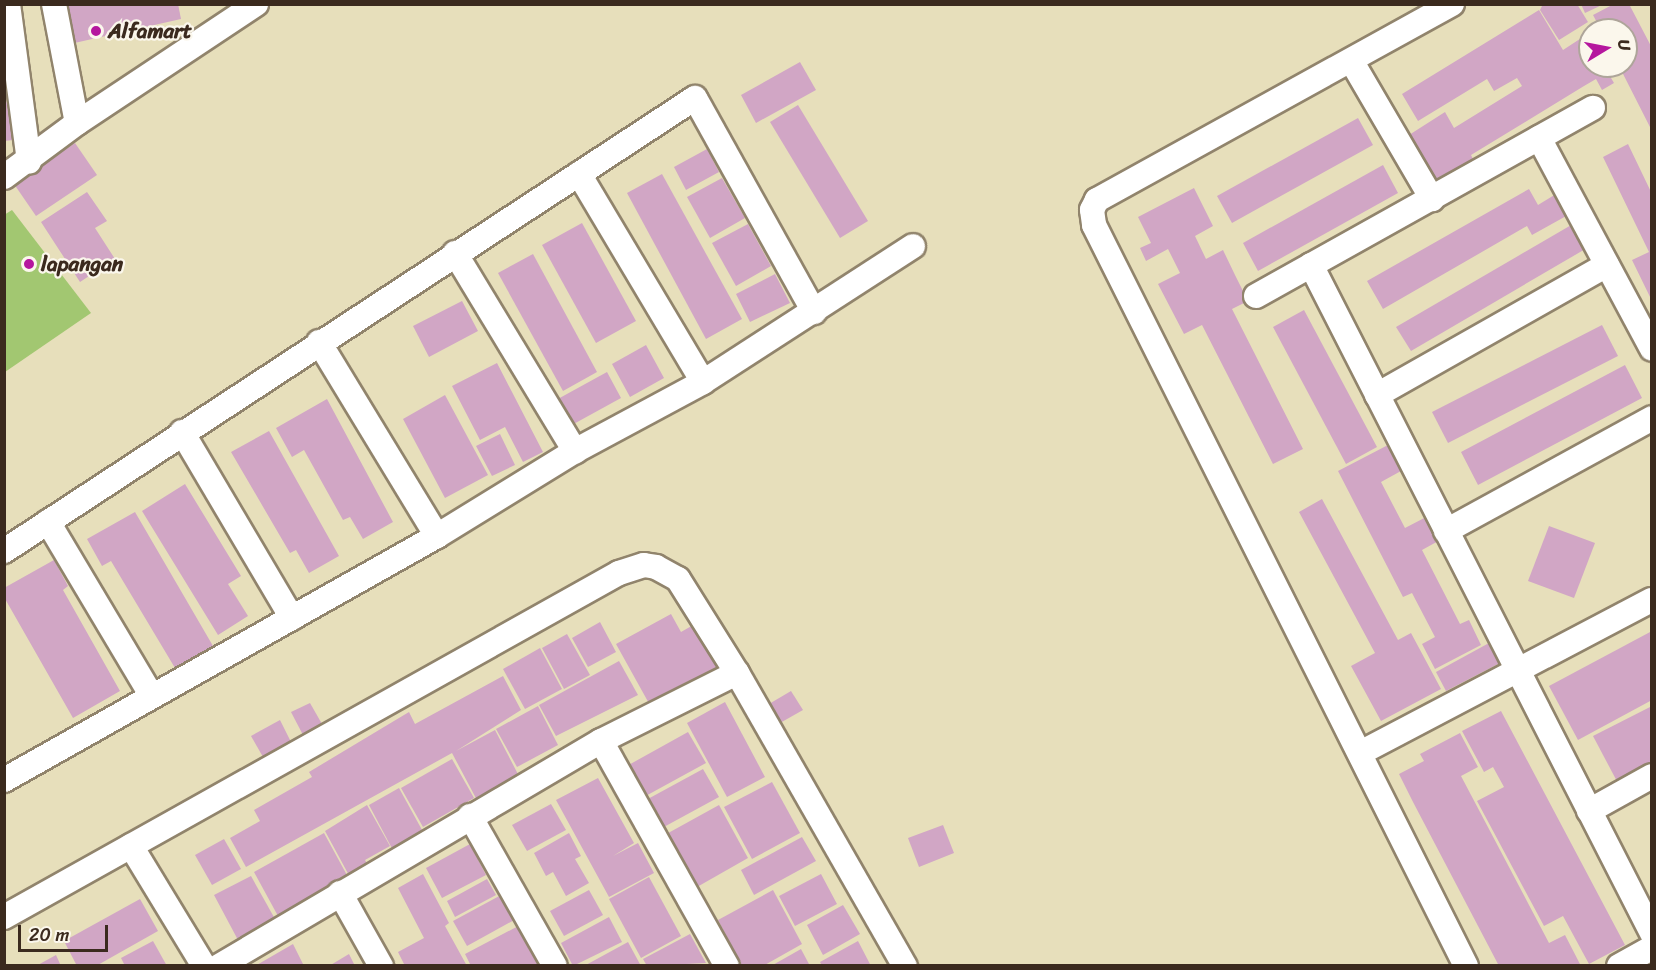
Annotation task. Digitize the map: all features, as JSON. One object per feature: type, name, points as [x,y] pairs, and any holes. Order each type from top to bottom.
[{"type":"street","points":[[8,4],[29,162]]},
{"type":"street","points":[[54,4],[77,123]]},
{"type":"street","points":[[4,177],[29,162],[77,123],[256,4]]},
{"type":"street","points":[[1452,4],[1347,65],[1097,200],[1092,221],[1362,752],[1466,966]]},
{"type":"street","points":[[1347,65],[1426,203]]},
{"type":"street","points":[[4,551],[319,342],[695,98],[814,312]]},
{"type":"street","points":[[1256,296],[1593,108]]},
{"type":"street","points":[[1539,138],[1652,350]]},
{"type":"street","points":[[579,174],[703,382]]},
{"type":"street","points":[[4,780],[436,536],[575,451],[703,382],[913,246]]},
{"type":"street","points":[[455,253],[575,451]]},
{"type":"street","points":[[1311,265],[1652,933]]},
{"type":"street","points":[[1377,395],[1607,265]]},
{"type":"street","points":[[319,342],[436,536]]},
{"type":"street","points":[[1446,531],[1652,418]]},
{"type":"street","points":[[182,432],[292,618]]},
{"type":"street","points":[[48,522],[151,695]]},
{"type":"street","points":[[4,917],[630,568],[656,567],[678,579],[737,673],[905,966]]},
{"type":"street","points":[[1362,752],[1652,600]]},
{"type":"street","points":[[219,966],[470,816],[601,741],[737,673]]},
{"type":"street","points":[[601,741],[727,966]]},
{"type":"street","points":[[1589,811],[1652,776]]},
{"type":"street","points":[[470,816],[555,966]]},
{"type":"street","points":[[131,846],[204,966]]},
{"type":"street","points":[[340,893],[381,966]]},
{"type":"street","points":[[1619,966],[1652,948]]},
{"type":"green space","name":"lapangan","points":[[12,210],[91,313],[5,372],[4,215]]},
{"type":"building","name":"Alfamart","points":[[61,4],[178,4],[181,19],[70,44]]},
{"type":"building","points":[[1543,4],[1577,4],[1586,18],[1578,18],[1578,28],[1559,40],[1540,10]]},
{"type":"building","points":[[1581,4],[1604,4],[1585,13]]},
{"type":"building","points":[[1614,4],[1629,4],[1636,18],[1595,18],[1593,15]]},
{"type":"building","points":[[1539,10],[1563,50],[1578,40],[1578,78],[1611,78],[1614,83],[1602,90],[1596,79],[1471,155],[1475,163],[1439,185],[1409,135],[1445,112],[1454,128],[1522,86],[1517,78],[1494,91],[1487,79],[1418,121],[1402,94]]},
{"type":"building","points":[[1638,21],[1652,48],[1652,131],[1625,78],[1638,78]]},
{"type":"building","points":[[800,62],[816,90],[756,123],[741,95]]},
{"type":"building","points":[[6,99],[13,140],[4,141],[4,100]]},
{"type":"building","points":[[798,105],[868,221],[840,238],[770,122]]},
{"type":"building","points":[[1358,118],[1373,145],[1232,223],[1217,196]]},
{"type":"building","points":[[75,143],[97,175],[36,216],[14,184]]},
{"type":"building","points":[[1628,144],[1652,194],[1652,301],[1632,260],[1649,252],[1603,157]]},
{"type":"building","points":[[707,149],[719,172],[686,190],[674,167]]},
{"type":"building","points":[[1383,165],[1398,193],[1258,271],[1243,243]]},
{"type":"building","points":[[662,174],[742,319],[706,339],[627,193]]},
{"type":"building","points":[[722,178],[745,218],[710,238],[687,197]]},
{"type":"building","points":[[1194,188],[1213,226],[1195,236],[1206,259],[1223,250],[1248,301],[1232,309],[1303,449],[1273,464],[1202,325],[1184,334],[1158,284],[1180,273],[1168,249],[1146,261],[1140,248],[1151,243],[1138,217]]},
{"type":"building","points":[[1529,189],[1538,205],[1556,194],[1568,215],[1532,235],[1527,226],[1383,309],[1367,281]]},
{"type":"building","points":[[87,192],[107,221],[95,228],[115,259],[80,282],[41,222]]},
{"type":"building","points":[[582,223],[636,321],[596,343],[542,245]]},
{"type":"building","points":[[748,224],[771,266],[736,286],[712,243]]},
{"type":"building","points":[[1573,224],[1587,248],[1411,351],[1396,327]]},
{"type":"building","points":[[533,254],[597,372],[563,391],[498,273]]},
{"type":"building","points":[[775,274],[790,303],[750,322],[736,294]]},
{"type":"building","points":[[462,301],[478,331],[429,357],[413,326]]},
{"type":"building","points":[[1304,310],[1377,447],[1346,464],[1273,327]]},
{"type":"building","points":[[1602,325],[1618,356],[1448,443],[1432,412]]},
{"type":"building","points":[[646,345],[664,378],[630,397],[612,364]]},
{"type":"building","points":[[497,363],[543,452],[523,462],[505,427],[480,440],[452,386]]},
{"type":"building","points":[[1625,365],[1642,398],[1478,485],[1461,452]]},
{"type":"building","points":[[607,372],[621,398],[570,426],[556,400]]},
{"type":"building","points":[[445,395],[488,475],[445,498],[403,419]]},
{"type":"building","points":[[327,399],[393,522],[363,539],[350,517],[343,520],[304,450],[292,457],[276,428]]},
{"type":"building","points":[[269,431],[339,556],[309,573],[296,550],[290,553],[231,452]]},
{"type":"building","points":[[500,434],[515,465],[492,476],[476,446]]},
{"type":"building","points":[[1388,445],[1401,471],[1381,482],[1405,528],[1430,515],[1442,539],[1422,550],[1460,624],[1469,620],[1481,645],[1435,669],[1422,644],[1435,637],[1412,593],[1403,597],[1338,471]]},
{"type":"building","points":[[185,484],[241,576],[228,584],[248,616],[218,635],[142,511]]},
{"type":"building","points":[[1322,499],[1398,640],[1411,633],[1441,689],[1381,721],[1351,666],[1375,653],[1299,512]]},
{"type":"building","points":[[135,512],[213,646],[175,668],[111,561],[102,566],[87,539]]},
{"type":"building","points":[[1549,526],[1595,543],[1574,598],[1528,581]]},
{"type":"building","points":[[54,560],[68,586],[63,590],[120,691],[73,718],[4,597],[4,588]]},
{"type":"building","points":[[671,614],[681,632],[695,624],[719,670],[651,707],[616,644]]},
{"type":"building","points":[[600,622],[616,652],[588,667],[572,638]]},
{"type":"building","points":[[1652,631],[1652,700],[1578,740],[1549,686]]},
{"type":"building","points":[[567,634],[590,675],[564,689],[542,648]]},
{"type":"building","points":[[1489,643],[1500,663],[1446,691],[1436,672]]},
{"type":"building","points":[[540,648],[562,689],[525,709],[503,669]]},
{"type":"building","points":[[619,661],[638,695],[556,736],[539,705]]},
{"type":"building","points":[[503,676],[521,710],[456,751],[495,730],[520,778],[478,802],[452,753],[246,867],[230,838],[260,821],[254,810],[312,777],[309,772],[409,712],[415,724]]},
{"type":"building","points":[[791,691],[803,710],[780,723],[769,704]]},
{"type":"building","points":[[725,702],[765,777],[727,797],[687,723]]},
{"type":"building","points":[[310,703],[322,724],[303,735],[291,712]]},
{"type":"building","points":[[538,706],[558,745],[517,767],[496,729]]},
{"type":"building","points":[[1652,706],[1652,770],[1620,787],[1593,736]]},
{"type":"building","points":[[1501,711],[1625,945],[1589,964],[1563,916],[1544,926],[1477,801],[1504,787],[1493,767],[1484,772],[1462,731]]},
{"type":"building","points":[[280,720],[291,742],[263,757],[251,736]]},
{"type":"building","points":[[688,732],[706,763],[642,798],[625,767]]},
{"type":"building","points":[[1460,733],[1478,767],[1461,776],[1549,943],[1565,935],[1581,966],[1499,966],[1413,802],[1399,774],[1424,761],[1420,754]]},
{"type":"building","points":[[452,759],[474,798],[423,827],[401,788]]},
{"type":"building","points":[[703,769],[719,797],[662,828],[646,800]]},
{"type":"building","points":[[598,778],[634,843],[613,856],[638,843],[654,873],[609,897],[556,800]]},
{"type":"building","points":[[772,782],[800,833],[752,859],[724,807]]},
{"type":"building","points":[[399,788],[427,839],[396,856],[369,805]]},
{"type":"building","points":[[551,804],[566,830],[527,851],[512,825]]},
{"type":"building","points":[[367,805],[390,846],[365,860],[370,869],[351,879],[325,831]]},
{"type":"building","points":[[719,805],[748,858],[690,891],[661,837]]},
{"type":"building","points":[[943,825],[954,853],[919,867],[908,838]]},
{"type":"building","points":[[324,833],[348,877],[278,916],[254,872]]},
{"type":"building","points":[[569,833],[581,856],[575,859],[589,883],[566,896],[553,872],[546,876],[534,853]]},
{"type":"building","points":[[802,837],[816,861],[754,895],[741,870]]},
{"type":"building","points":[[224,839],[241,869],[212,885],[195,855]]},
{"type":"building","points":[[470,844],[486,875],[442,898],[426,868]]},
{"type":"building","points":[[423,874],[449,923],[445,926],[467,966],[405,966],[398,952],[424,938],[398,888]]},
{"type":"building","points":[[821,874],[837,904],[795,926],[779,896]]},
{"type":"building","points":[[251,876],[275,919],[238,940],[214,895]]},
{"type":"building","points":[[649,877],[681,936],[641,958],[609,899]]},
{"type":"building","points":[[487,879],[496,895],[455,917],[447,901]]},
{"type":"building","points":[[589,890],[603,915],[564,936],[550,911]]},
{"type":"building","points":[[773,890],[802,944],[763,966],[742,966],[718,920]]},
{"type":"building","points":[[503,894],[516,919],[467,946],[453,921]]},
{"type":"building","points":[[140,899],[158,931],[96,966],[77,966],[64,941]]},
{"type":"building","points":[[843,905],[860,934],[823,955],[807,925]]},
{"type":"building","points":[[609,917],[622,942],[573,966],[561,943]]},
{"type":"building","points":[[524,923],[547,966],[471,966],[465,954]]},
{"type":"building","points":[[690,934],[706,963],[647,966],[643,959]]},
{"type":"building","points":[[153,941],[167,966],[125,966],[121,958]]},
{"type":"building","points":[[858,941],[871,966],[822,966],[820,962]]},
{"type":"building","points":[[628,942],[641,966],[584,966]]},
{"type":"building","points":[[293,944],[304,966],[255,966]]},
{"type":"building","points":[[801,949],[810,966],[771,966]]},
{"type":"building","points":[[349,954],[355,966],[329,966]]},
{"type":"building","points":[[56,955],[61,966],[36,966]]},
{"type":"place","name":"Alfamart","points":[[96,31]]},
{"type":"place","name":"lapangan","points":[[29,264]]}]
